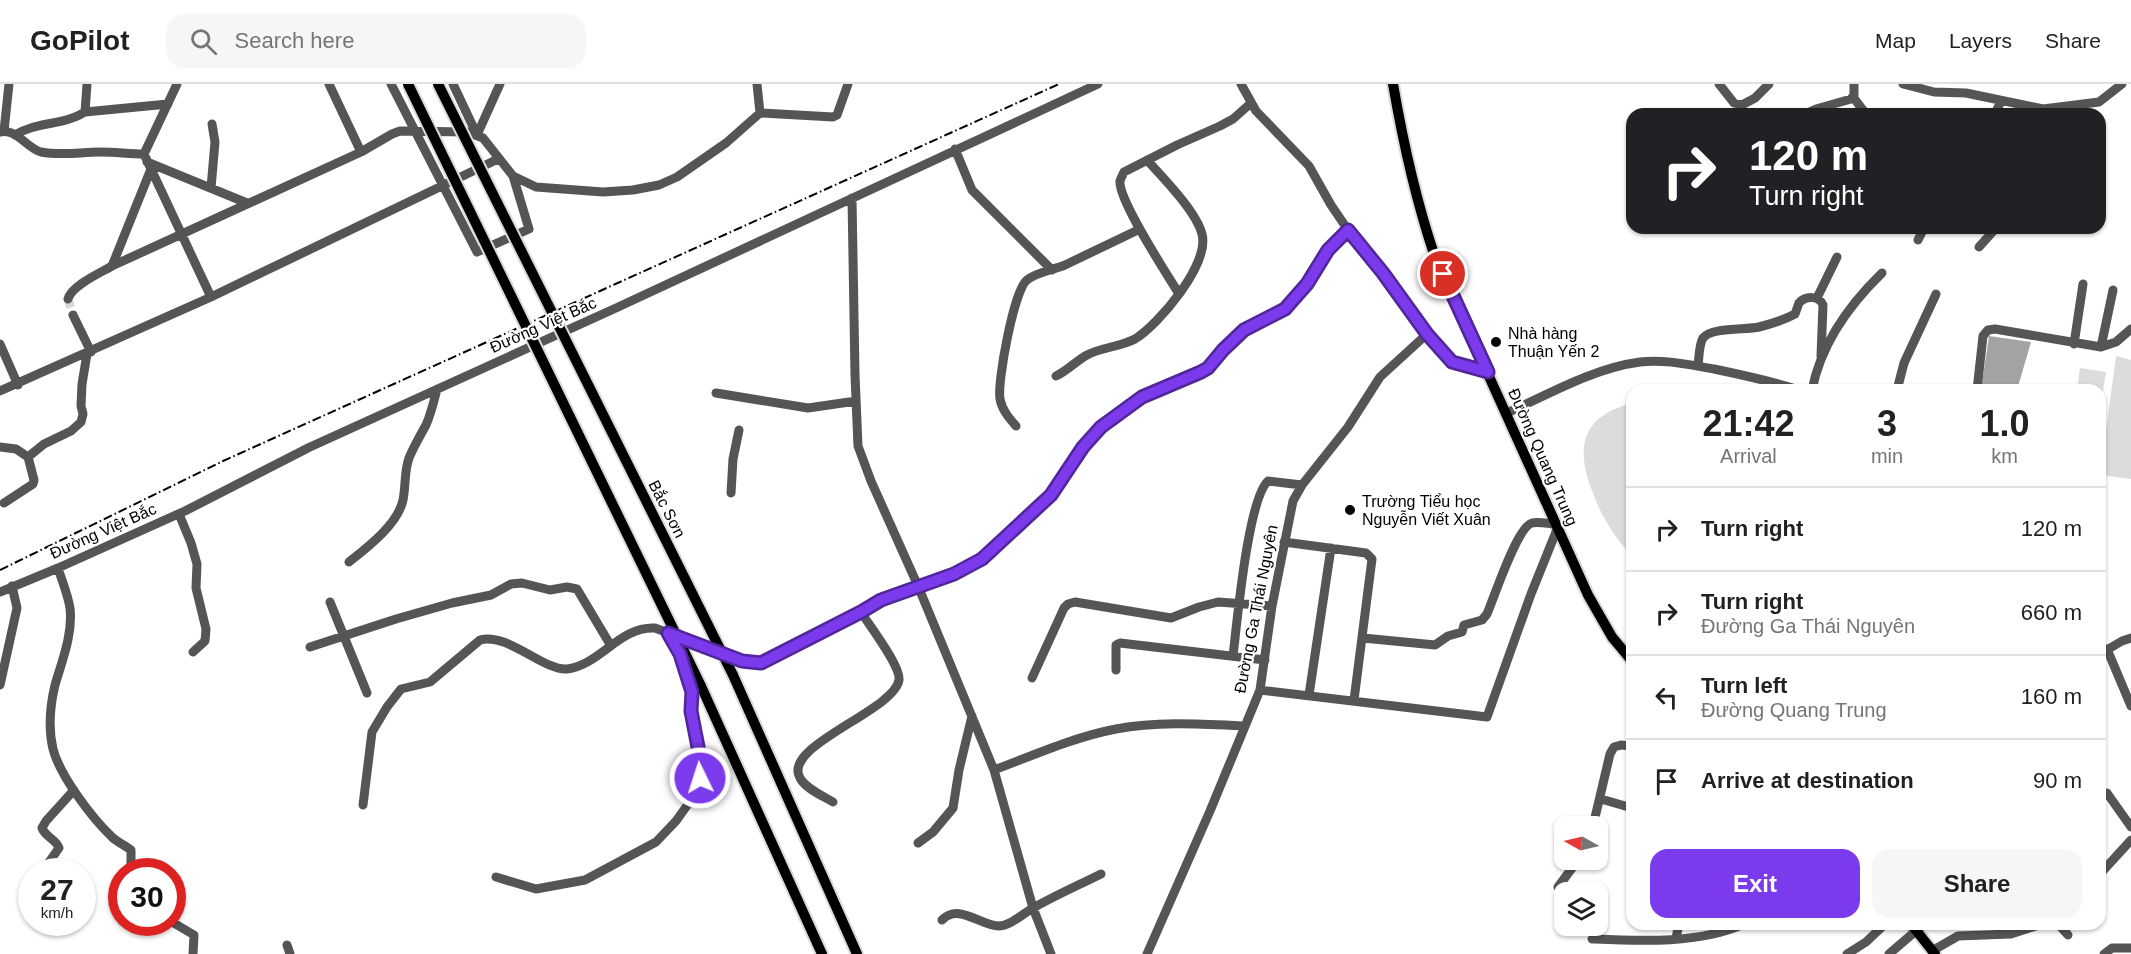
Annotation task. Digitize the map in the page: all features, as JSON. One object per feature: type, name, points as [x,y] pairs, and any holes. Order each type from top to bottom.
[{"type":"main road","points":[[408,84],[701,686],[822,954]]},
{"type":"main road","name":"Bắc Sơn","points":[[438,84],[733,675],[857,954]]},
{"type":"main road","name":"Đường Quang Trung","points":[[1394,84],[1406,151],[1429,239],[1443,274],[1588,596],[1612,637],[1626,654]]},
{"type":"main road","points":[[1920,930],[1934,952]]},
{"type":"street","points":[[9,84],[2,131],[15,135],[37,151],[59,155],[100,152],[147,162],[247,203]]},
{"type":"street","points":[[85,111],[87,84]]},
{"type":"street","points":[[112,266],[147,162],[177,84]]},
{"type":"street","points":[[329,84],[361,152]]},
{"type":"street","points":[[391,84],[477,252],[529,229],[513,176]]},
{"type":"street","points":[[453,84],[477,135]]},
{"type":"street","points":[[477,135],[500,84]]},
{"type":"street","points":[[757,84],[760,113]]},
{"type":"street","points":[[68,299],[75,288],[112,266],[361,152],[400,131],[449,131],[477,135],[488,142],[498,159],[513,176],[536,187],[603,192],[642,189],[659,184],[687,170],[726,144],[760,113],[833,117],[840,111],[848,84]]},
{"type":"street","name":"Đường Việt Bắc","points":[[0,592],[179,514],[310,447],[1098,84]]},
{"type":"street","points":[[1241,84],[1251,104],[1309,166],[1348,230],[1383,273],[1427,334],[1452,362],[1488,372]]},
{"type":"street","points":[[1719,84],[1734,103],[1742,105],[1755,98],[1769,84]]},
{"type":"street","points":[[1854,84],[1853,97],[1860,108]]},
{"type":"street","points":[[1903,84],[1934,92],[1967,88],[2001,101],[2038,108]]},
{"type":"street","points":[[2053,108],[2099,102],[2122,84]]},
{"type":"street","points":[[1822,108],[1853,97]]},
{"type":"street","points":[[1998,108],[2001,101]]},
{"type":"street","points":[[15,135],[37,125],[76,117],[85,111],[168,104]]},
{"type":"street","points":[[1179,294],[1140,229],[1120,182],[1124,172],[1220,126],[1233,119],[1251,104]]},
{"type":"street","points":[[211,188],[215,142],[212,124]]},
{"type":"street","points":[[955,149],[972,190],[1052,270]]},
{"type":"street","points":[[0,391],[211,297],[498,159]]},
{"type":"street","points":[[1056,376],[1085,356],[1136,338],[1179,294],[1198,261],[1203,245],[1201,230],[1177,195],[1147,160]]},
{"type":"street","points":[[147,162],[211,297]]},
{"type":"street","points":[[852,198],[858,446],[994,770],[1034,908],[1051,954]]},
{"type":"street","points":[[1017,426],[1007,416],[1001,404],[999,387],[1017,297],[1028,279],[1140,229]]},
{"type":"street","points":[[363,805],[372,732],[387,706],[401,688],[430,682],[480,640],[487,638],[500,640],[561,669],[586,662],[640,629],[655,628],[742,661],[756,664],[881,600],[954,574],[982,559],[1046,501],[1083,447],[1101,427],[1142,397],[1208,368],[1244,330],[1285,309],[1307,284],[1328,250],[1348,230]]},
{"type":"street","points":[[1918,240],[1921,234]]},
{"type":"street","points":[[1979,247],[1991,234]]},
{"type":"street","points":[[1817,298],[1837,257]]},
{"type":"street","points":[[1821,357],[1848,311],[1882,273]]},
{"type":"street","points":[[2074,344],[2083,284]]},
{"type":"street","points":[[2101,347],[2113,290]]},
{"type":"street","points":[[1899,384],[1904,363],[1936,294]]},
{"type":"street","points":[[1698,366],[1702,339],[1707,334],[1760,327],[1795,314],[1802,300],[1817,298],[1823,305],[1821,357],[1814,384]]},
{"type":"street","points":[[28,457],[44,444],[71,431],[81,422],[82,384],[89,353],[74,315]]},
{"type":"street","points":[[1978,384],[1983,336],[1988,330],[1995,329],[2101,347],[2116,342],[2131,330]]},
{"type":"street","name":"Đường Ga Thái Nguyên","points":[[1147,954],[1207,820],[1260,690],[1272,606],[1293,501],[1302,485],[1348,426],[1386,369],[1427,334]]},
{"type":"street","points":[[0,344],[18,384]]},
{"type":"street","points":[[1507,413],[1602,371],[1654,361],[1698,366],[1781,384]]},
{"type":"street","points":[[349,562],[374,542],[400,509],[409,460],[426,424],[437,389]]},
{"type":"street","points":[[716,393],[808,408],[856,401]]},
{"type":"street","points":[[731,493],[733,459],[740,430]]},
{"type":"street","points":[[0,447],[15,449],[28,457],[34,480],[33,484],[4,503]]},
{"type":"street","points":[[1233,656],[1248,538],[1255,510],[1266,482],[1271,480],[1302,485]]},
{"type":"street","points":[[179,514],[197,564],[196,588],[206,628],[205,641],[193,652]]},
{"type":"street","points":[[1260,690],[1487,717],[1557,526],[1534,523],[1528,525],[1514,546],[1487,614],[1482,620],[1464,625],[1462,632],[1448,636],[1435,645],[1363,638]]},
{"type":"street","points":[[1284,542],[1366,553],[1372,559],[1354,700]]},
{"type":"street","points":[[1309,695],[1330,548]]},
{"type":"street","points":[[58,568],[70,609],[64,655],[52,699],[50,729],[53,751],[74,790],[114,839],[131,850],[131,858]]},
{"type":"street","points":[[310,647],[452,603],[491,595],[517,583],[550,590],[567,587],[576,589],[611,646]]},
{"type":"street","points":[[0,685],[17,608],[12,586]]},
{"type":"street","points":[[330,602],[367,693]]},
{"type":"street","points":[[1032,678],[1064,608],[1068,604],[1075,602],[1171,618],[1209,604],[1224,602],[1272,606]]},
{"type":"street","points":[[833,802],[803,781],[798,774],[799,765],[810,750],[832,733],[886,699],[899,680],[894,665],[861,612]]},
{"type":"street","points":[[496,877],[536,890],[585,880],[656,842],[676,821],[696,793],[700,778],[698,747],[691,711],[692,692],[680,654],[668,633]]},
{"type":"street","points":[[2106,651],[2131,638]]},
{"type":"street","points":[[1116,670],[1116,645],[1120,643],[1265,660]]},
{"type":"street","points":[[2106,656],[2131,706]]},
{"type":"street","points":[[918,843],[933,832],[953,808],[959,770],[972,716]]},
{"type":"street","points":[[994,770],[1059,746],[1116,729],[1164,724],[1245,726]]},
{"type":"street","points":[[1596,816],[1610,754],[1614,747],[1626,745]]},
{"type":"street","points":[[52,858],[59,848],[42,828],[74,790]]},
{"type":"street","points":[[2106,794],[2131,827]]},
{"type":"street","points":[[1601,799],[1626,806]]},
{"type":"street","points":[[2106,867],[2131,840]]},
{"type":"street","points":[[942,920],[954,914],[966,915],[988,924],[1006,925],[1101,874]]},
{"type":"street","points":[[186,930],[194,935],[193,954]]},
{"type":"street","points":[[1676,938],[1678,930]]},
{"type":"street","points":[[1592,939],[1676,938],[1698,936],[1721,930]]},
{"type":"street","points":[[1847,954],[1866,942],[1879,930]]},
{"type":"street","points":[[1889,954],[1913,930]]},
{"type":"street","points":[[1934,952],[1958,936],[2011,934],[2023,930]]},
{"type":"street","points":[[2063,930],[2068,935]]},
{"type":"street","points":[[2104,954],[2112,948],[2131,948]]},
{"type":"shaded area","points":[[1989,336],[2031,342],[2019,384],[1982,384]]},
{"type":"shaded area","points":[[2116,356],[2131,360],[2131,479],[2106,476],[2106,430]]},
{"type":"shaded area","points":[[2080,368],[2106,372],[2104,384],[2078,384]]},
{"type":"shaded area","points":[[1626,405],[1626,549],[1613,533],[1599,507],[1586,472],[1584,458],[1584,445],[1594,424],[1616,409]]},
{"type":"tunnel","points":[[68,299],[73,315]]},
{"type":"railway","points":[[0,570],[223,461],[1059,84]]},
{"type":"place","name":"Nhà hàng Thuận Yến 2","points":[[1496,342]]},
{"type":"place","name":"Trường Tiểu học Nguyễn Viết Xuân","points":[[1350,510]]},
{"type":"route","points":[[700,778],[698,747],[691,711],[692,692],[680,654],[668,633],[742,661],[761,663],[881,600],[954,574],[982,559],[1041,507],[1083,447],[1101,427],[1132,403],[1151,392],[1208,368],[1232,340],[1244,330],[1285,309],[1312,278],[1328,250],[1348,230],[1383,273],[1427,334],[1452,362],[1488,372],[1443,274]]}]
